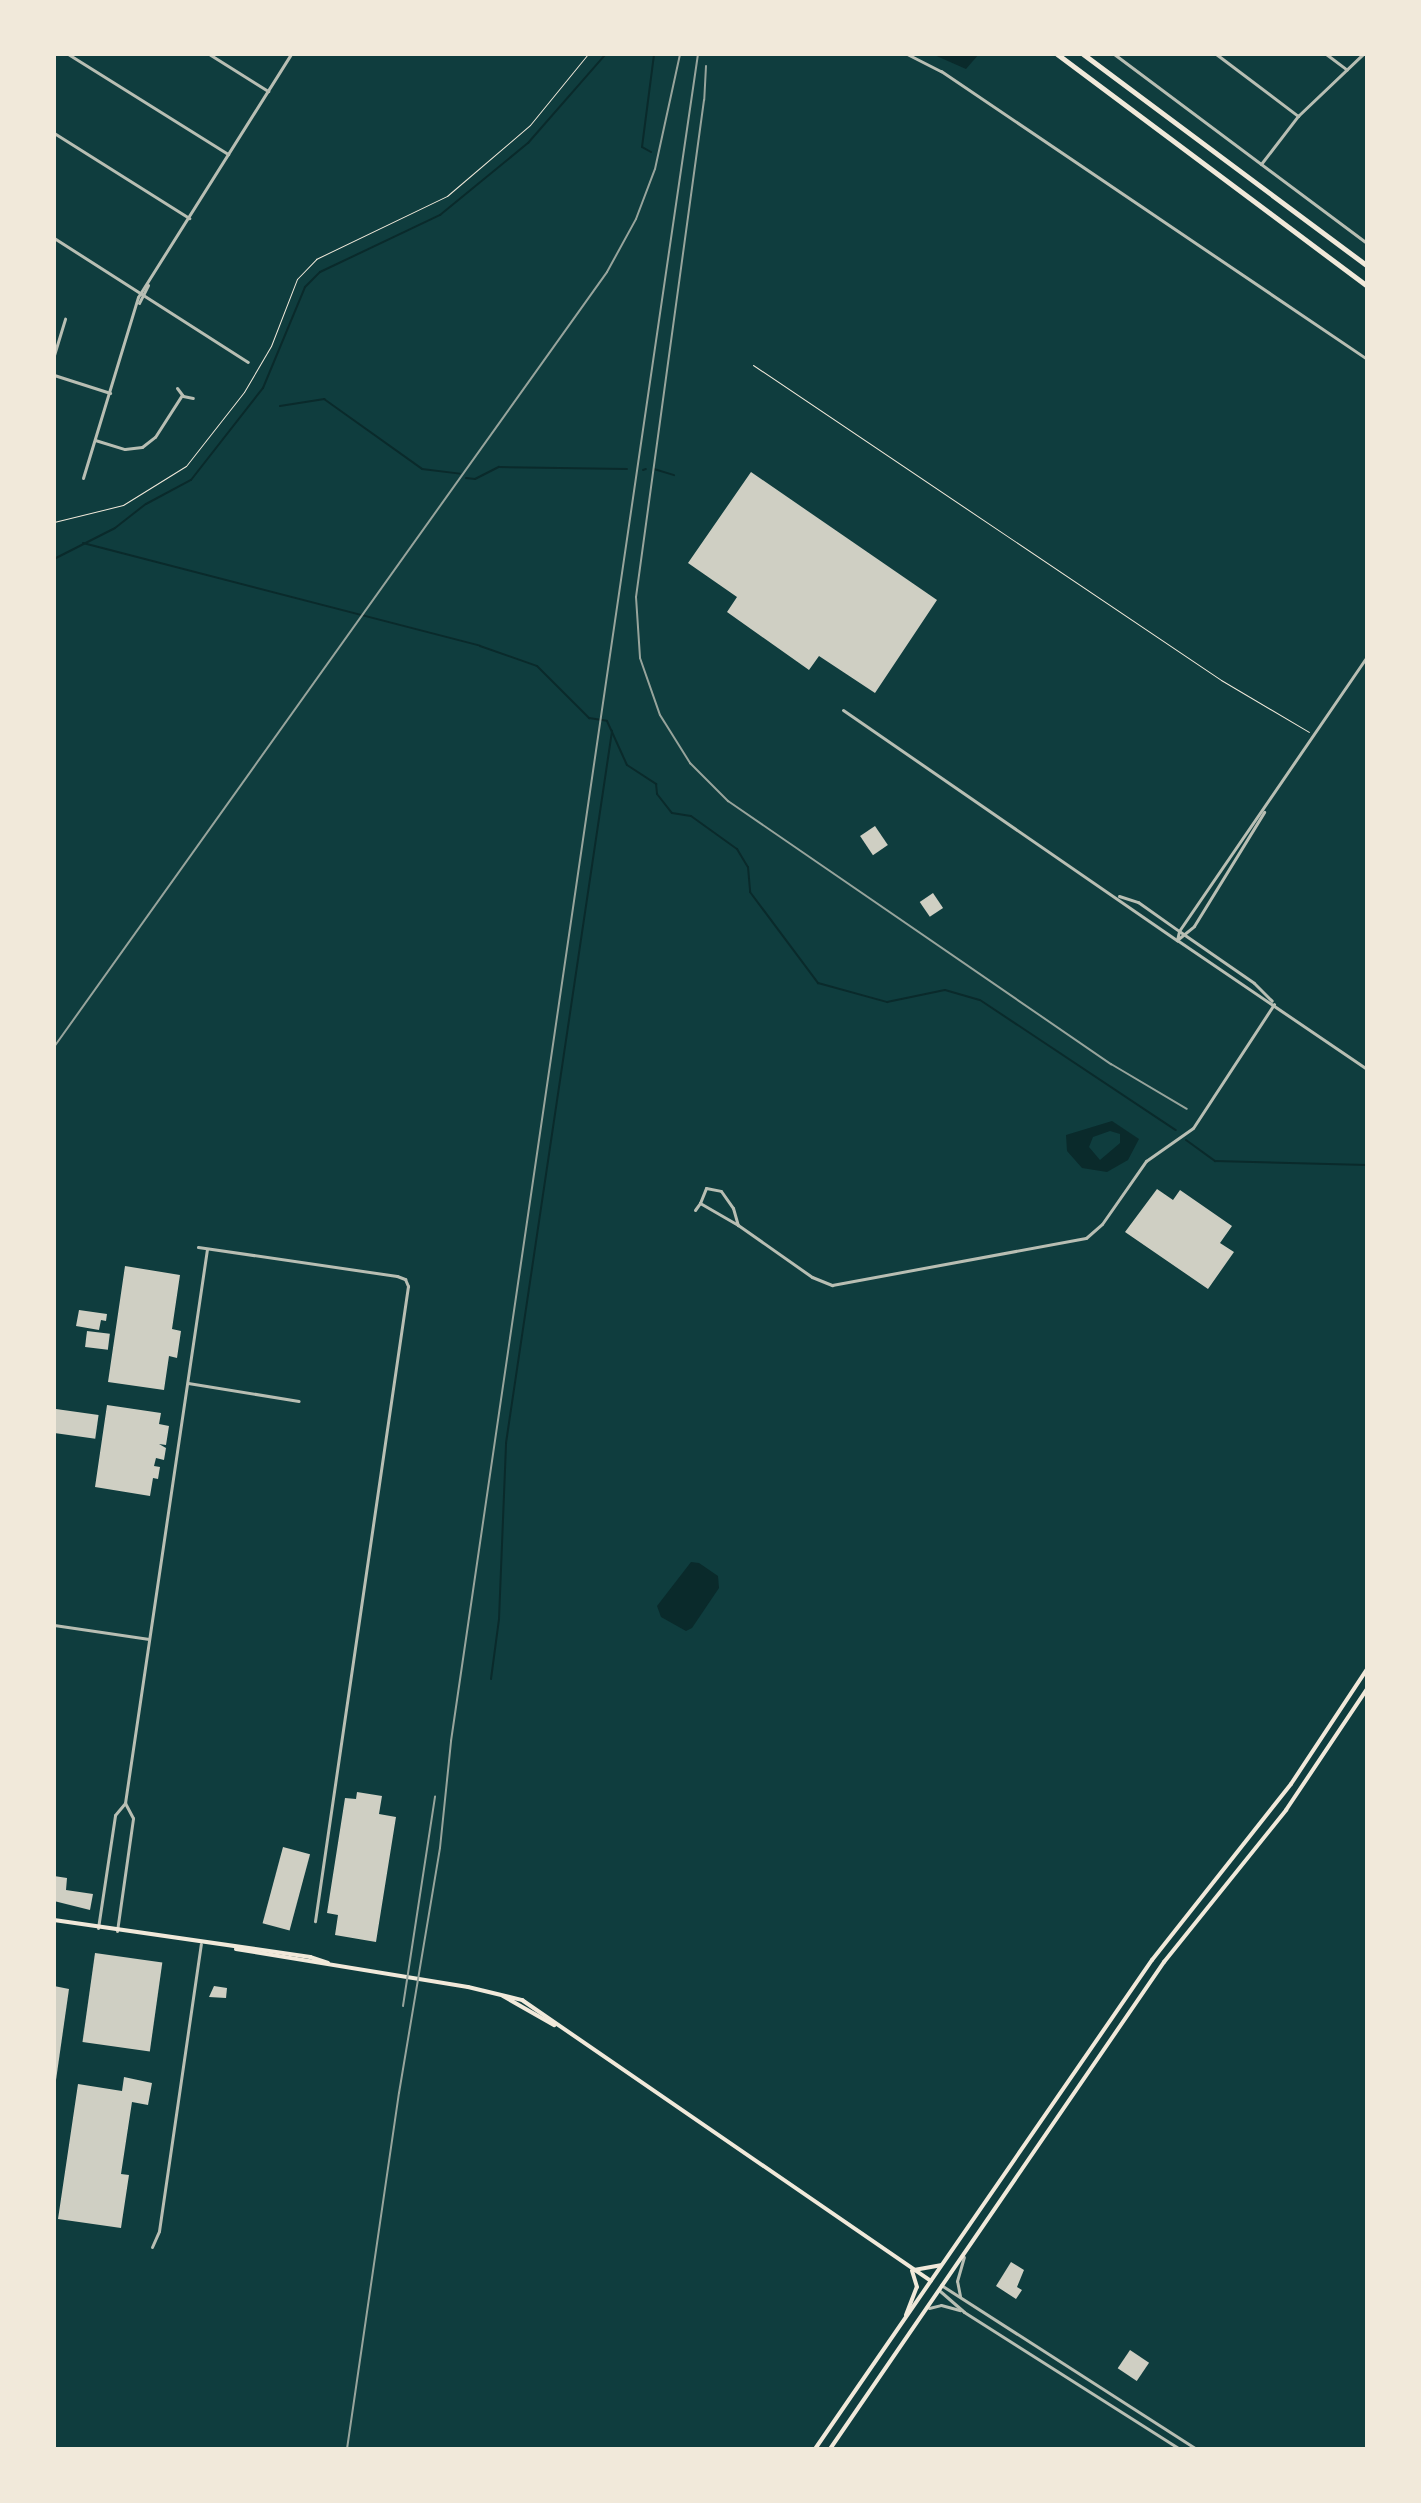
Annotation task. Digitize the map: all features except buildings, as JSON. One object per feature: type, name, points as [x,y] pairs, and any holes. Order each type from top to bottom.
[{"type":"highway","points":[[1057,54],[1367,286]]},
{"type":"highway","points":[[1083,54],[1367,266]]},
{"type":"main road","points":[[815,2449],[1121,2005],[1172,1933],[1269,1814],[1367,1669]]},
{"type":"main road","points":[[830,2449],[1130,2011],[1181,1939],[1268,1834],[1367,1689]]},
{"type":"main road","points":[[1308,1759],[1317,1765]]},
{"type":"main road","points":[[54,1920],[486,1990],[507,1998],[560,2028],[940,2287]]},
{"type":"main road","points":[[1121,2005],[1130,2011]]},
{"type":"main road","points":[[1041,2120],[1050,2128]]},
{"type":"main road","points":[[911,2269],[941,2265]]},
{"type":"main road","points":[[901,2325],[916,2292],[911,2269]]},
{"type":"street","points":[[68,54],[229,155]]},
{"type":"street","points":[[209,54],[268,91]]},
{"type":"street","points":[[83,478],[142,293],[291,54]]},
{"type":"street","points":[[907,54],[941,71],[1367,359]]},
{"type":"street","points":[[1114,54],[1367,243]]},
{"type":"street","points":[[1216,54],[1298,116]]},
{"type":"street","points":[[1326,54],[1347,70]]},
{"type":"street","points":[[1261,164],[1298,116],[1365,55]]},
{"type":"street","points":[[54,133],[189,218]]},
{"type":"street","points":[[54,238],[248,362]]},
{"type":"street","points":[[54,355],[65,319]]},
{"type":"street","points":[[54,375],[110,393]]},
{"type":"street","points":[[177,388],[182,395],[193,398]]},
{"type":"street","points":[[95,440],[125,449],[142,447],[155,437],[182,395]]},
{"type":"street","points":[[1177,940],[1179,931],[1273,798],[1367,656]]},
{"type":"street","points":[[843,710],[1367,1069]]},
{"type":"street","points":[[1177,940],[1186,936],[1232,869],[1273,798]]},
{"type":"street","points":[[1115,895],[1138,902],[1254,983],[1274,1004]]},
{"type":"street","points":[[700,1203],[738,1225],[812,1277],[832,1285],[1086,1238],[1102,1224],[1142,1165],[1196,1124],[1274,1004]]},
{"type":"street","points":[[695,1210],[706,1188],[721,1191],[733,1208],[738,1225]]},
{"type":"street","points":[[198,1247],[397,1276],[405,1279],[408,1286],[315,1921]]},
{"type":"street","points":[[98,1928],[115,1815],[125,1803],[207,1249]]},
{"type":"street","points":[[187,1383],[299,1401]]},
{"type":"street","points":[[54,1625],[149,1639]]},
{"type":"street","points":[[117,1931],[133,1818],[125,1803]]},
{"type":"street","points":[[152,2247],[159,2231],[201,1944]]},
{"type":"street","points":[[964,2300],[957,2281],[968,2246]]},
{"type":"street","points":[[940,2287],[1196,2449]]},
{"type":"street","points":[[940,2287],[964,2312],[1180,2449]]},
{"type":"street","points":[[924,2310],[941,2305],[964,2312]]},
{"type":"street","points":[[1010,2341],[1015,2333]]},
{"type":"street","points":[[1088,2390],[1093,2383]]},
{"type":"path","points":[[54,522],[123,505],[186,466],[244,392],[271,346],[297,279],[316,259],[447,196],[530,125],[588,54]]},
{"type":"path","points":[[753,365],[1221,680],[1286,722],[1315,735]]},
{"type":"water","points":[[932,54],[979,54],[966,69]]},
{"type":"water","points":[[1112,1121],[1139,1139],[1128,1160],[1107,1172],[1082,1168],[1067,1151],[1066,1135]],"holes":[[[1110,1131],[1120,1134],[1120,1143],[1100,1160],[1089,1147],[1093,1137]]]},
{"type":"water","points":[[691,1562],[699,1563],[718,1576],[719,1588],[692,1628],[686,1631],[661,1617],[657,1606]]},
{"type":"waterway","points":[[54,559],[115,528],[146,504],[191,480],[263,388],[305,287],[320,272],[440,215],[528,143],[606,54]]},
{"type":"waterway","points":[[651,152],[642,147],[654,54]]},
{"type":"waterway","points":[[280,406],[324,399],[422,469],[460,474]]},
{"type":"waterway","points":[[466,478],[475,479],[499,467],[627,469]]},
{"type":"waterway","points":[[654,469],[674,475]]},
{"type":"waterway","points":[[83,543],[480,646],[537,666],[589,718],[607,721],[627,765],[656,784],[657,794],[672,813],[691,816],[737,849],[748,867],[750,892],[818,983],[887,1002],[945,990],[980,1000],[1176,1130]]},
{"type":"waterway","points":[[491,1679],[499,1619],[506,1443],[612,731]]},
{"type":"waterway","points":[[1186,1140],[1215,1161],[1367,1165]]},
{"type":"railway","points":[[54,1047],[607,272],[636,219],[655,169],[680,54]]},
{"type":"railway","points":[[347,2449],[399,2093],[440,1848],[451,1741],[698,54]]},
{"type":"railway","points":[[706,66],[704,100],[636,597],[640,658],[660,715],[690,763],[728,801],[1111,1064],[1187,1109]]},
{"type":"railway","points":[[403,2006],[435,1796]]}]
